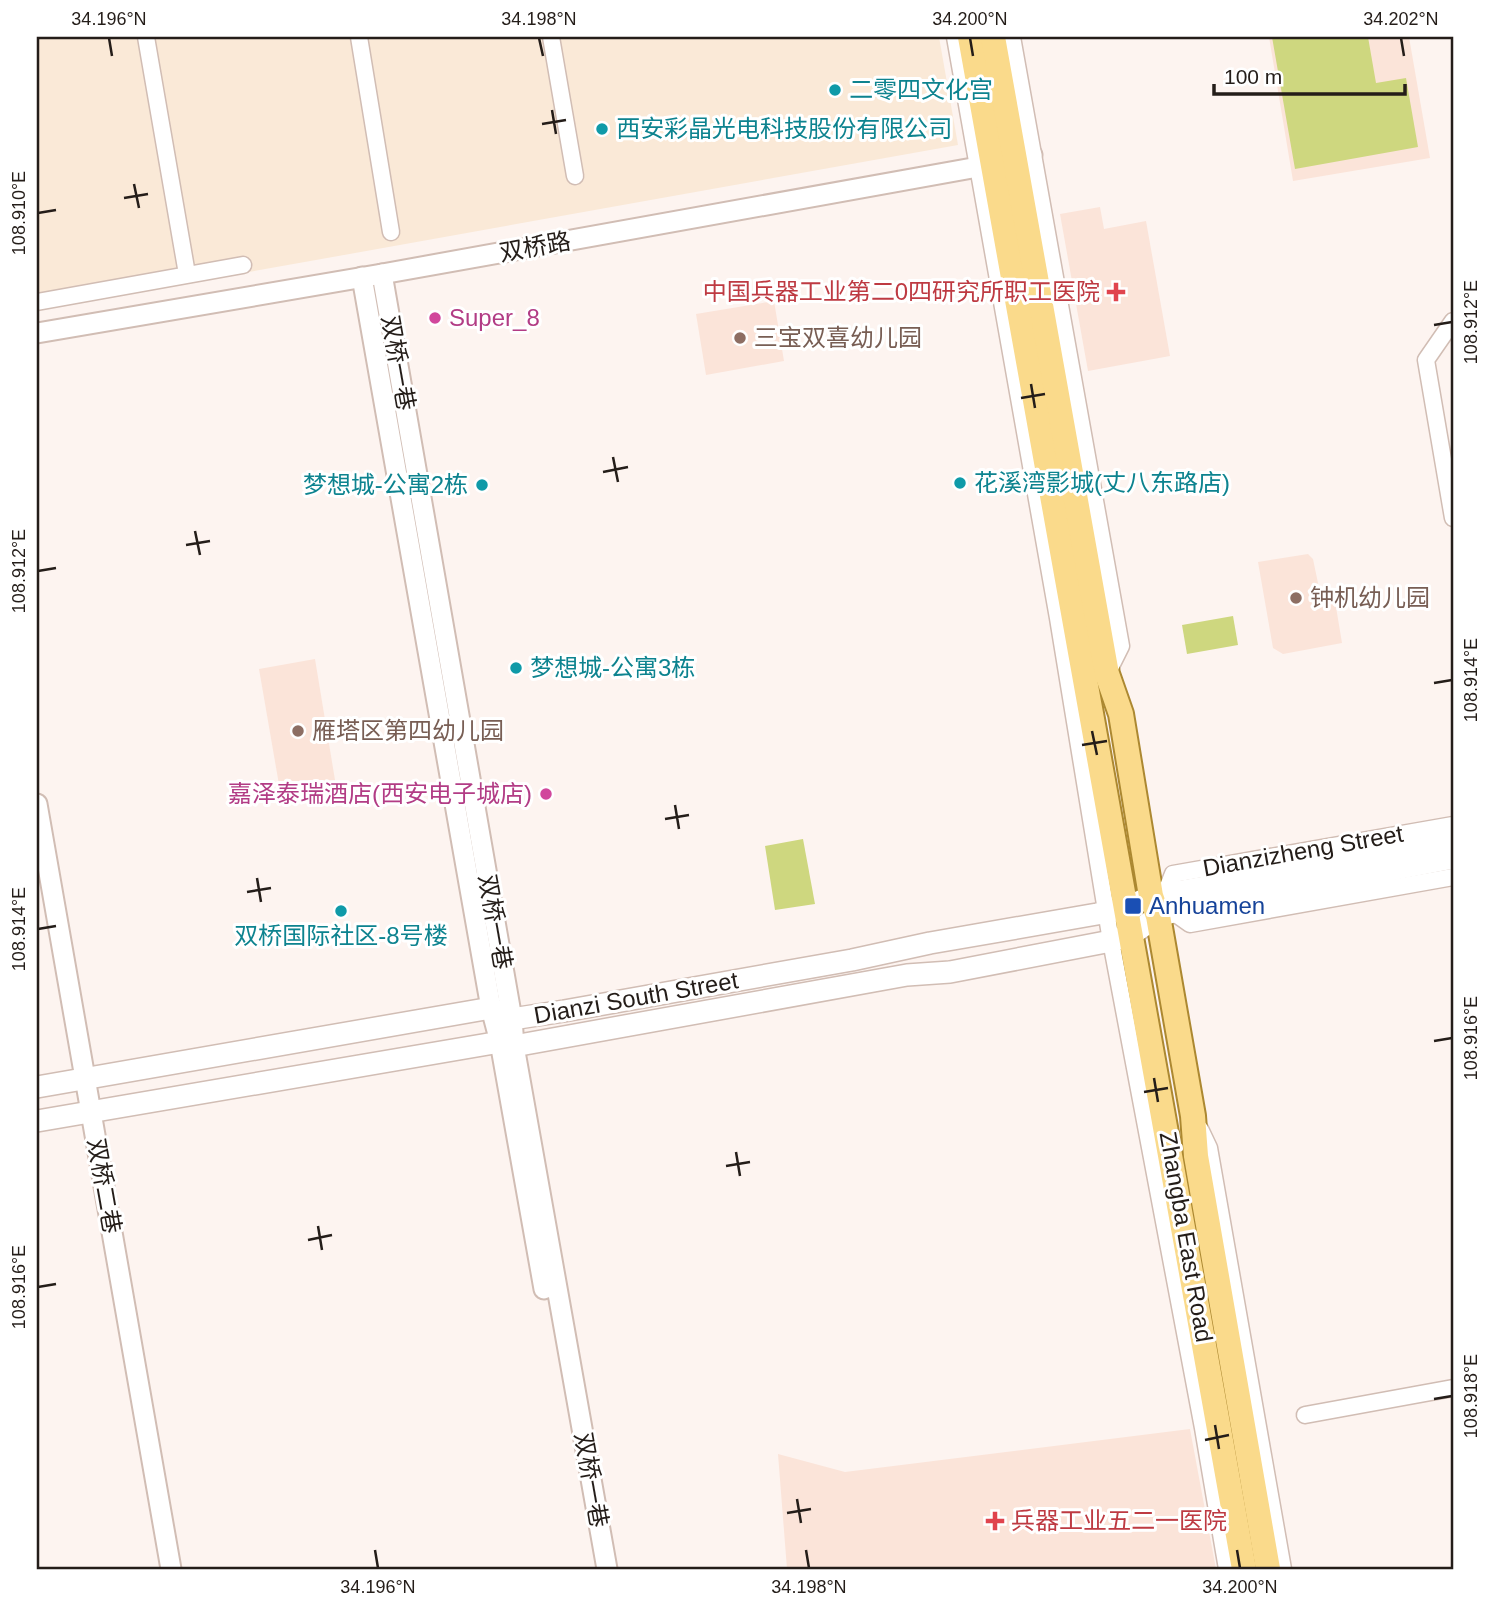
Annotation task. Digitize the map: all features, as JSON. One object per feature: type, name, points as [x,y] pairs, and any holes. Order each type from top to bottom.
[{"type":"main road","name":"Zhangba East Road","points":[[970,37],[1004,160],[1095,555],[1107,674],[1121,714],[1162,904],[1194,1116],[1196,1156],[1268,1569]]},
{"type":"main road","name":"Zhangba East Road","points":[[993,37],[1004,160],[1116,910],[1244,1569]]},
{"type":"main road","name":"Dianzizheng Street","points":[[1121,938],[1162,904],[1453,842]]},
{"type":"main road","name":"Dianzizheng Street","points":[[1162,904],[1453,858]]},
{"type":"main road","name":"Dianzi South Street","points":[[491,1008],[512,1019],[852,960],[930,943],[1116,910],[1162,904]]},
{"type":"main road","name":"Dianzi South Street","points":[[37,1121],[906,975],[950,972],[1121,938]]},
{"type":"main road","points":[[37,1087],[491,1008]]},
{"type":"street","points":[[146,37],[187,274]]},
{"type":"street","points":[[359,37],[391,232]]},
{"type":"street","points":[[551,37],[575,176]]},
{"type":"street","name":"Zhangba East Road","points":[[955,37],[1004,160]]},
{"type":"street","name":"Zhangba East Road","points":[[1004,160],[1012,37]]},
{"type":"street","name":"双桥路","points":[[37,333],[382,274],[1004,160]]},
{"type":"street","points":[[37,302],[243,265]]},
{"type":"street","name":"双桥一巷","points":[[382,274],[512,1019],[507,1044],[594,1569]]},
{"type":"street","name":"双桥一巷","points":[[362,277],[491,1008],[507,1044],[607,1569]]},
{"type":"street","points":[[1453,321],[1426,360],[1453,518]]},
{"type":"street","name":"双桥二巷","points":[[37,804],[171,1569]]},
{"type":"street","name":"Dianzizheng Street","points":[[1162,904],[1173,874],[1453,825]]},
{"type":"street","points":[[1162,904],[1190,924],[1453,877]]},
{"type":"street","name":"Zhangba East Road","points":[[1121,938],[1227,1569]]},
{"type":"street","name":"Zhangba East Road","points":[[1194,1116],[1209,1148],[1283,1569]]},
{"type":"street","points":[[1305,1415],[1453,1388]]},
{"type":"shaded area","points":[[37,37],[939,37],[958,145],[37,310]]},
{"type":"shaded area","points":[[1269,37],[1409,37],[1430,158],[1293,181]]},
{"type":"shaded area","name":"中国兵器工业第二0四研究所职工医院","points":[[1100,207],[1104,229],[1146,221],[1170,356],[1088,371],[1060,214]]},
{"type":"shaded area","name":"三宝双喜幼儿园","points":[[774,301],[784,361],[706,375],[696,314]]},
{"type":"shaded area","name":"钟机幼儿园","points":[[1308,554],[1313,559],[1319,588],[1336,607],[1342,643],[1283,654],[1273,648],[1258,562]]},
{"type":"shaded area","name":"雁塔区第四幼儿园","points":[[315,659],[337,792],[282,802],[259,669]]},
{"type":"shaded area","name":"兵器工业五二一医院","points":[[1190,1429],[1216,1569],[787,1569],[778,1454],[845,1472]]},
{"type":"green space","points":[[1272,37],[1368,37],[1376,83],[1406,78],[1418,147],[1295,169]]},
{"type":"green space","points":[[1233,616],[1238,645],[1187,654],[1182,625]]},
{"type":"green space","points":[[803,839],[815,904],[775,910],[765,846]]},
{"type":"place","name":"二零四文化宫","points":[[835,90]]},
{"type":"place","name":"西安彩晶光电科技股份有限公司","points":[[602,129]]},
{"type":"place","name":"中国兵器工业第二0四研究所职工医院","points":[[1116,292]]},
{"type":"place","name":"Super_8","points":[[435,318]]},
{"type":"place","name":"三宝双喜幼儿园","points":[[740,338]]},
{"type":"place","name":"花溪湾影城(丈八东路店)","points":[[960,483]]},
{"type":"place","name":"梦想城-公寓2栋","points":[[482,485]]},
{"type":"place","name":"钟机幼儿园","points":[[1296,598]]},
{"type":"place","name":"梦想城-公寓3栋","points":[[516,668]]},
{"type":"place","name":"雁塔区第四幼儿园","points":[[298,731]]},
{"type":"place","name":"嘉泽泰瑞酒店(西安电子城店)","points":[[546,794]]},
{"type":"place","name":"Anhuamen","points":[[1133,906]]},
{"type":"place","name":"双桥国际社区-8号楼","points":[[341,911]]},
{"type":"place","name":"兵器工业五二一医院","points":[[995,1521]]}]
